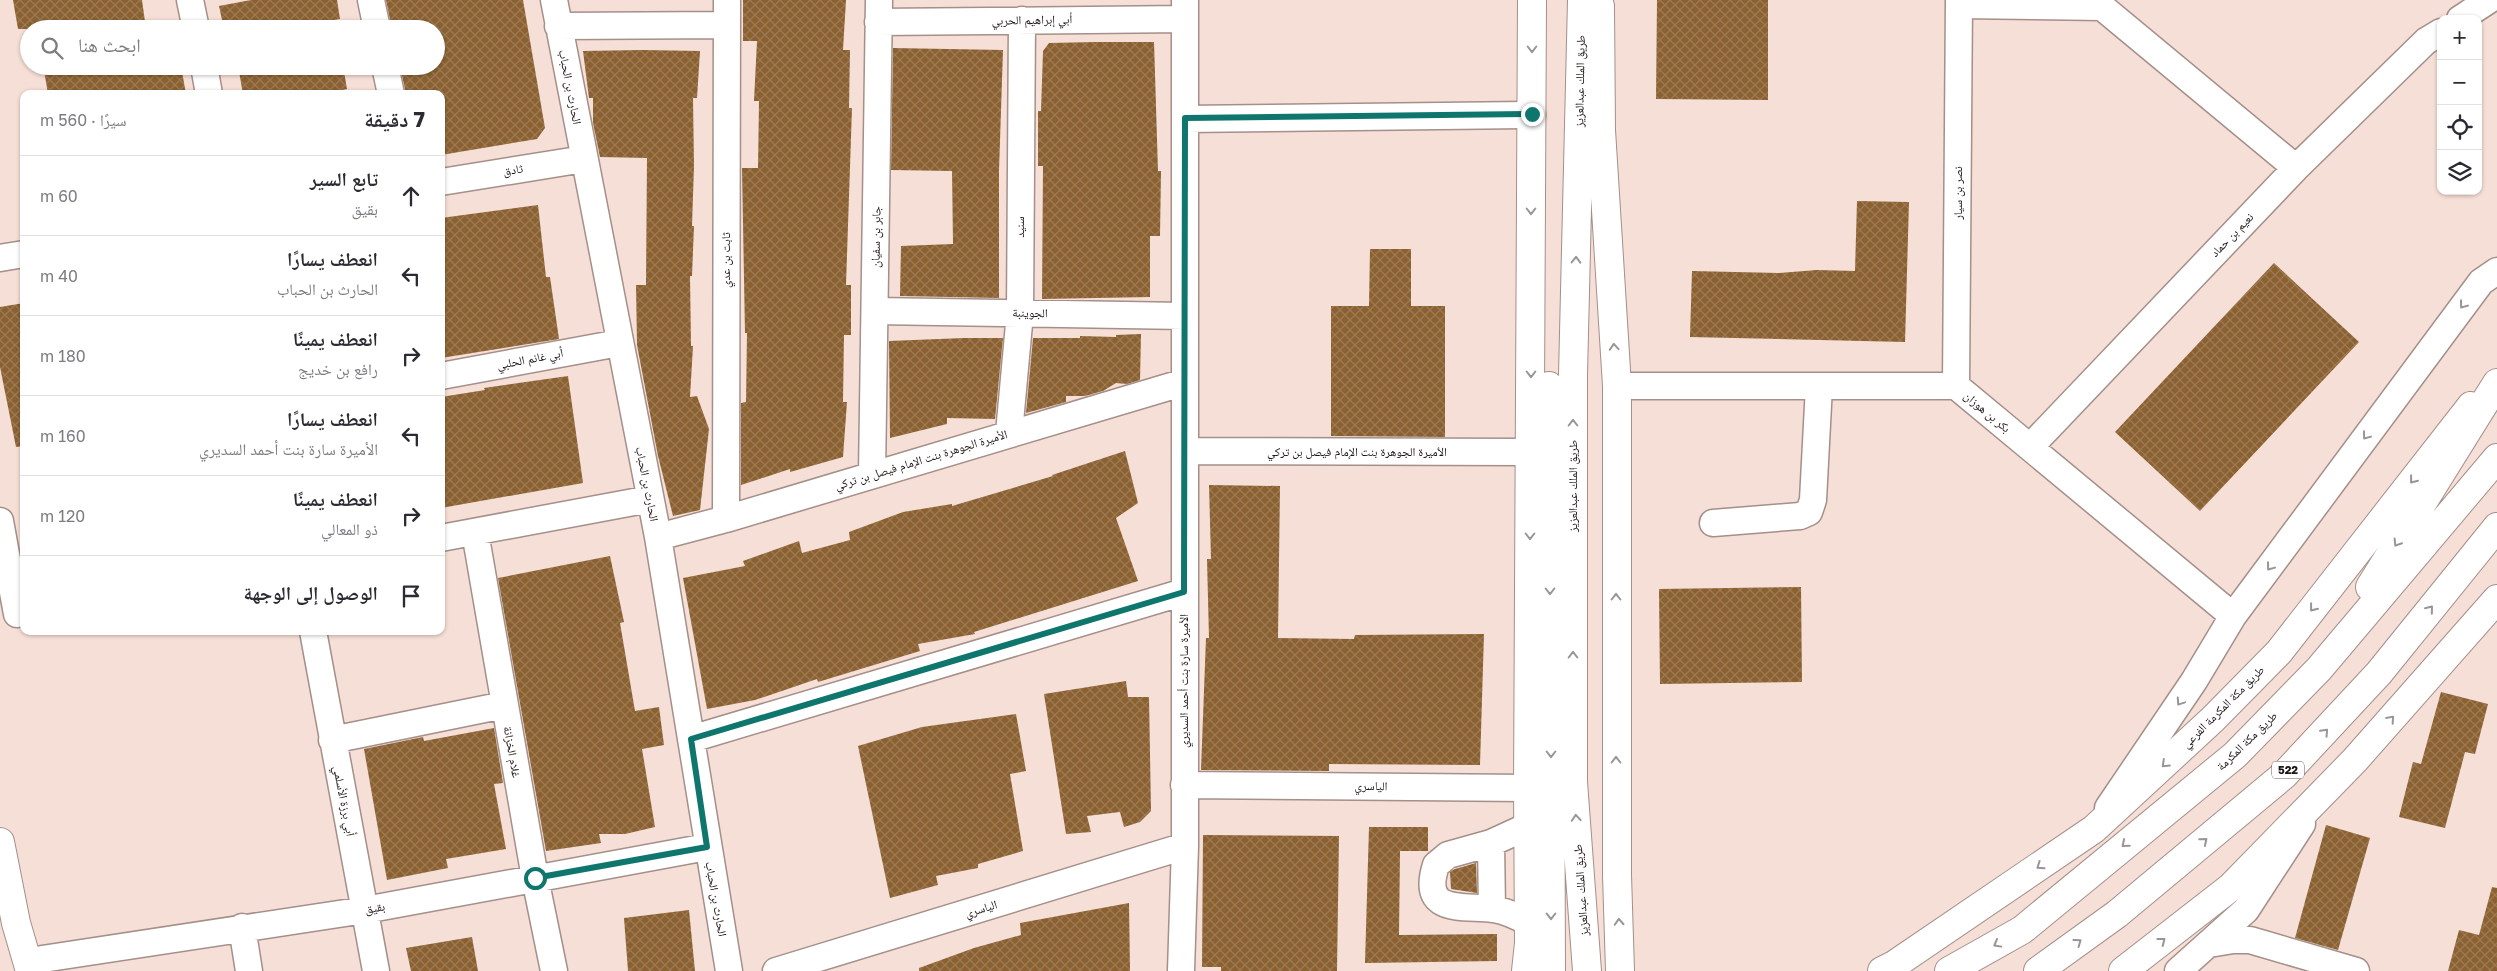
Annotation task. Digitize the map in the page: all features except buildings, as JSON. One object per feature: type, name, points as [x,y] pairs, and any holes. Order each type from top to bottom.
[{"type":"main road","points":[[1526,971],[1529,923],[1532,0]]},
{"type":"main road","name":"طريق الملك عبدالعزيز","points":[[1550,0],[1551,971]]},
{"type":"main road","name":"طريق الملك عبدالعزيز","points":[[1582,0],[1573,374],[1573,782],[1587,971]]},
{"type":"main road","points":[[1600,0],[1600,130],[1617,386],[1617,875],[1620,971]]},
{"type":"main road","name":"طريق مكة المكرمة الفرعي","points":[[1882,971],[1894,965],[2094,829],[2213,719],[2279,652],[2497,373]]},
{"type":"main road","points":[[2319,669],[2497,383]]},
{"type":"main road","name":"طريق مكة المكرمة","points":[[1949,971],[2022,930],[2235,755],[2319,669],[2497,458]]},
{"type":"main road","name":"522","points":[[2038,971],[2117,914],[2284,775],[2379,673],[2497,527]]},
{"type":"main road","points":[[2123,971],[2231,887],[2355,760],[2497,599]]},
{"type":"main road","points":[[0,842],[16,923],[17,971]]},
{"type":"main road","points":[[16,923],[36,965]]},
{"type":"street","points":[[190,0],[194,20]]},
{"type":"street","points":[[371,0],[375,20]]},
{"type":"street","name":"الحارث بن الحباب","points":[[554,0],[658,537],[707,847],[729,971]]},
{"type":"street","points":[[2466,15],[2488,0]]},
{"type":"street","points":[[1959,2],[2102,6],[2296,168]]},
{"type":"street","name":"نصر بن سيار","points":[[1956,386],[1959,2]]},
{"type":"street","name":"أبي إبراهيم الحربي","points":[[878,11],[1022,20],[1185,10]]},
{"type":"street","name":"الأميرة سارة بنت أحمد السديري","points":[[1181,971],[1185,846],[1185,10]]},
{"type":"street","name":"جابر بن سفيان","points":[[872,475],[878,11]]},
{"type":"street","points":[[558,26],[727,13]]},
{"type":"street","name":"ثابت بن عدي","points":[[726,519],[727,13]]},
{"type":"street","name":"سنيد","points":[[1010,433],[1020,313],[1022,20]]},
{"type":"street","name":"نعيم بن حماد","points":[[2030,447],[2296,168],[2426,41],[2437,34]]},
{"type":"street","points":[[206,75],[208,90]]},
{"type":"street","points":[[387,75],[390,90]]},
{"type":"street","points":[[1185,118],[1532,114]]},
{"type":"street","name":"ثادق","points":[[445,181],[584,159]]},
{"type":"street","points":[[0,258],[20,255]]},
{"type":"street","points":[[2094,829],[2194,681],[2233,616],[2481,282],[2497,271]]},
{"type":"street","name":"الجوينبة","points":[[875,311],[1185,316]]},
{"type":"street","name":"أبي غانم الحلبي","points":[[445,375],[619,343]]},
{"type":"street","name":"الأميرة الجوهرة بنت الإمام فيصل بن تركي","points":[[658,537],[726,519],[1185,382]]},
{"type":"street","name":"بكر بن هوزان","points":[[1617,386],[1956,386],[2233,616]]},
{"type":"street","points":[[1713,523],[1800,516],[1809,512],[1814,500],[1819,386]]},
{"type":"street","name":"الأميرة الجوهرة بنت الإمام فيصل بن تركي","points":[[1185,451],[1530,452]]},
{"type":"street","points":[[445,537],[650,499]]},
{"type":"street","points":[[0,521],[13,615]]},
{"type":"street","name":"غلام الخزانة","points":[[474,532],[535,878],[554,971]]},
{"type":"street","points":[[691,739],[1184,592]]},
{"type":"street","name":"أبي برزة الأسلمي","points":[[315,635],[332,740],[376,971]]},
{"type":"street","points":[[332,740],[504,705]]},
{"type":"street","name":"الياسري","points":[[1184,785],[1528,788]]},
{"type":"street","points":[[2178,971],[2246,910],[2321,795]]},
{"type":"street","points":[[1528,826],[1491,843],[1448,855],[1436,865],[1433,885],[1436,896],[1447,906],[1510,912],[1529,923]]},
{"type":"street","points":[[1491,843],[1492,909]]},
{"type":"street","name":"الياسري","points":[[776,971],[1185,846]]},
{"type":"street","name":"بقيق","points":[[36,965],[242,928],[365,910],[707,847]]},
{"type":"street","points":[[242,928],[249,971]]},
{"type":"street","points":[[2209,944],[2250,940],[2356,971]]},
{"type":"route","points":[[535,878],[707,847],[691,739],[1184,592],[1185,118],[1532,114]]}]
